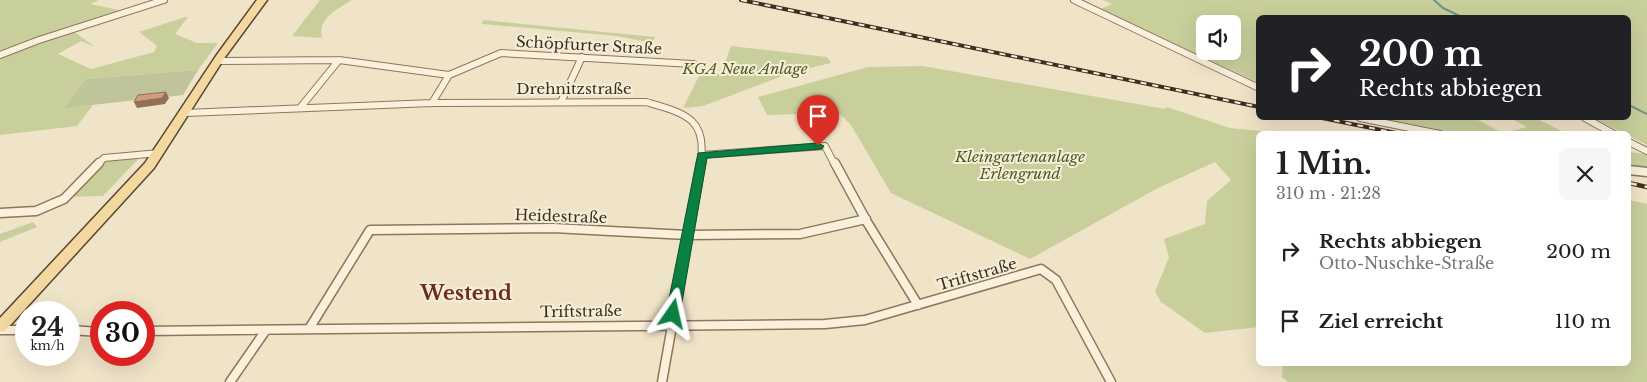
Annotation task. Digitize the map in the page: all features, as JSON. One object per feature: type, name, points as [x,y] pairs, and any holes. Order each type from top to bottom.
[{"type":"main road","points":[[0,328],[150,165],[218,61],[262,0]]},
{"type":"street","points":[[0,55],[39,40],[164,0]]},
{"type":"street","points":[[1074,0],[1256,87]]},
{"type":"street","name":"Schöpfurter Straße","points":[[449,75],[501,53],[693,64]]},
{"type":"street","points":[[562,102],[582,57]]},
{"type":"street","points":[[300,108],[339,60]]},
{"type":"street","points":[[218,61],[339,60],[449,75],[432,103]]},
{"type":"street","name":"Drehnitzstraße","points":[[185,113],[432,103],[646,102],[670,108],[692,119],[698,127],[702,155],[662,382]]},
{"type":"street","points":[[1370,120],[1425,131]]},
{"type":"street","points":[[1589,120],[1609,131]]},
{"type":"street","points":[[1631,143],[1647,151]]},
{"type":"street","points":[[702,155],[825,146],[918,305]]},
{"type":"street","points":[[0,213],[36,210],[64,199],[104,158],[159,153]]},
{"type":"street","points":[[1631,170],[1647,172]]},
{"type":"street","name":"Heidestraße","points":[[309,329],[370,230],[553,228],[687,235],[800,234],[866,219]]},
{"type":"street","name":"Triftstraße","points":[[155,331],[671,324],[825,324],[865,320],[1041,269],[1056,280],[1111,382]]},
{"type":"street","points":[[0,328],[15,329]]},
{"type":"street","points":[[230,382],[266,330]]},
{"type":"green space","points":[[0,0],[99,0],[91,4],[123,11],[73,31],[95,47],[81,41],[58,54],[91,69],[154,52],[157,46],[139,32],[185,17],[188,17],[175,34],[197,43],[218,43],[198,70],[86,79],[65,107],[93,105],[77,126],[0,135]]},
{"type":"green space","points":[[320,0],[352,0],[335,11],[326,20],[321,31],[322,38],[292,36]]},
{"type":"green space","points":[[1103,0],[1647,0],[1647,145],[1631,137],[1631,131],[1619,131],[1597,120],[1631,120],[1631,15],[1256,15],[1256,82],[1210,60],[1241,60],[1241,15],[1196,15],[1196,54],[1100,9],[1112,4]]},
{"type":"green space","points":[[483,20],[655,37],[654,40],[648,42],[617,36],[482,24]]},
{"type":"green space","name":"KGA Neue Anlage","points":[[731,46],[827,57],[831,63],[793,72],[703,106],[683,108],[701,72],[721,74]]},
{"type":"green space","name":"Kleingartenanlage Erlengrund","points":[[923,66],[1165,109],[1167,107],[1230,128],[1262,131],[1256,131],[1256,327],[1205,333],[1161,302],[1155,292],[1169,257],[1164,239],[1205,224],[1207,201],[1231,180],[1215,162],[1158,188],[1030,259],[891,193],[851,125],[839,113],[767,115],[758,97],[868,67]]},
{"type":"green space","points":[[198,70],[183,95],[64,108],[86,79]]},
{"type":"green space","points":[[1391,120],[1478,120],[1499,131],[1445,131]]},
{"type":"green space","points":[[1514,120],[1539,120],[1562,131],[1511,131],[1527,127]]},
{"type":"green space","points":[[1631,152],[1647,154],[1647,168],[1631,166]]},
{"type":"green space","points":[[142,155],[103,196],[68,197],[108,159]]},
{"type":"green space","points":[[1631,200],[1647,204],[1647,382],[1288,382],[1282,377],[1283,366],[1631,366]]},
{"type":"green space","points":[[33,222],[37,227],[0,242],[0,234]]},
{"type":"building","points":[[166,92],[162,98],[134,102],[138,95]]},
{"type":"waterway","points":[[1434,0],[1443,8],[1458,15]]},
{"type":"waterway","points":[[1631,106],[1647,114]]},
{"type":"railway","points":[[741,0],[1256,106]]},
{"type":"railway","points":[[1332,120],[1386,131]]},
{"type":"railway","points":[[1631,183],[1647,187]]},
{"type":"district","name":"Westend","points":[[466,293]]},
{"type":"route","points":[[673,314],[702,155],[818,146]]}]
